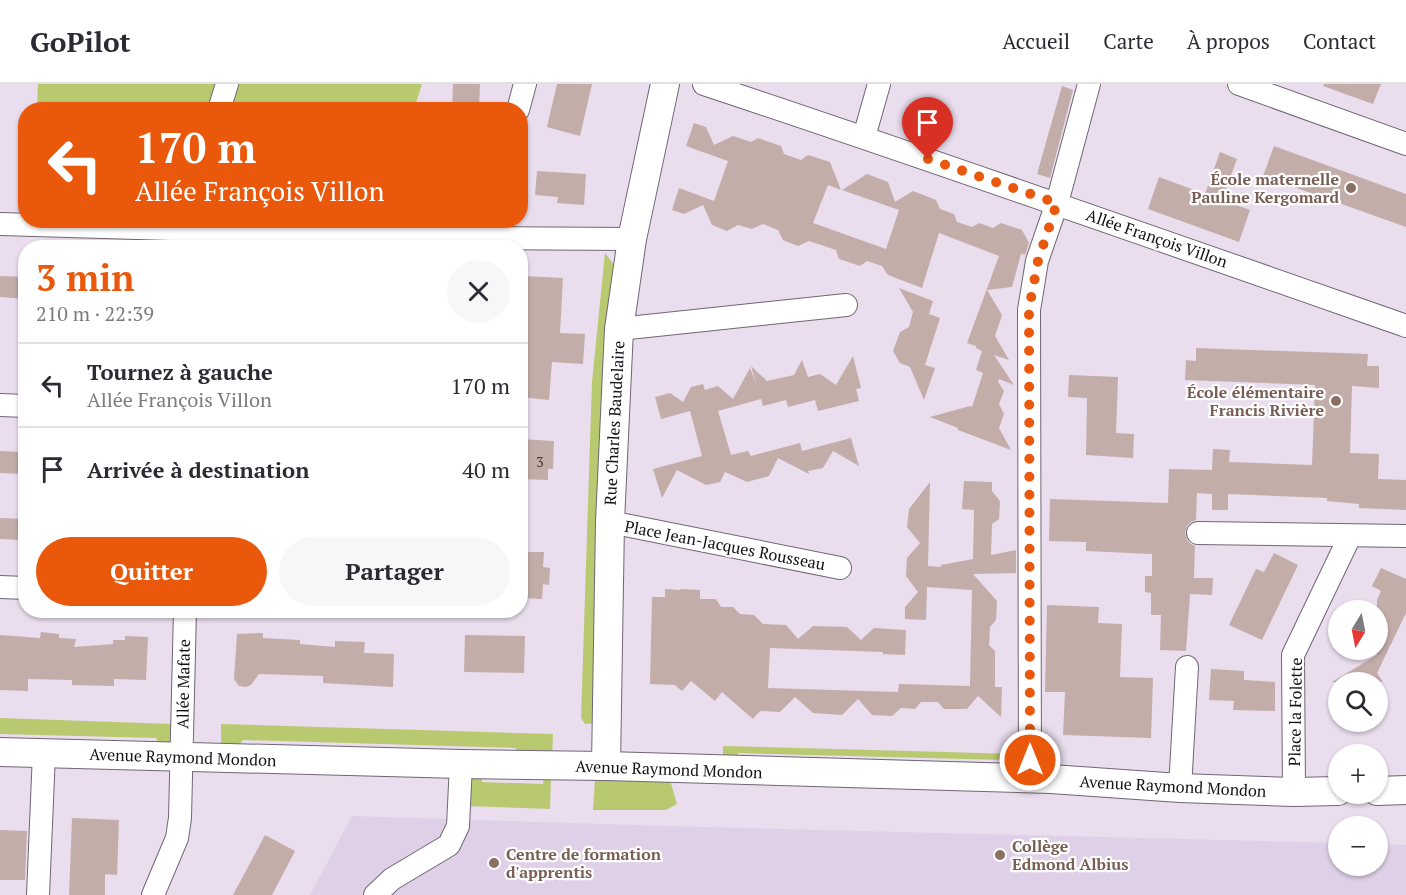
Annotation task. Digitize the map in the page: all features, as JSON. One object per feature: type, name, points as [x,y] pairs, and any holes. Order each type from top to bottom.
[{"type":"street","points":[[221,102],[226,84]]},
{"type":"street","points":[[520,102],[525,84]]},
{"type":"street","name":"Rue Charles Baudelaire","points":[[606,766],[610,522],[619,329],[632,239],[665,84]]},
{"type":"street","name":"Allée François Villon","points":[[704,84],[1057,203],[1406,326]]},
{"type":"street","points":[[864,137],[879,84]]},
{"type":"street","points":[[1030,779],[1029,309],[1038,261],[1057,203],[1089,84]]},
{"type":"street","points":[[1239,84],[1406,144]]},
{"type":"street","points":[[0,224],[18,225]]},
{"type":"street","points":[[98,228],[197,232],[632,239]]},
{"type":"street","points":[[619,329],[846,305]]},
{"type":"street","points":[[0,405],[18,406]]},
{"type":"street","name":"Place Jean-Jacques Rousseau","points":[[610,522],[840,568]]},
{"type":"street","points":[[1198,533],[1406,536]]},
{"type":"street","name":"Place la Folette","points":[[1294,792],[1293,655],[1350,536]]},
{"type":"street","points":[[0,587],[18,588]]},
{"type":"street","name":"Allée Mafate","points":[[153,895],[177,838],[180,818],[185,618]]},
{"type":"street","points":[[1180,788],[1187,668]]},
{"type":"street","name":"Avenue Raymond Mondon","points":[[0,752],[606,766],[1030,779],[1294,792],[1328,791]]},
{"type":"street","points":[[38,895],[44,753]]},
{"type":"street","points":[[375,895],[392,879],[449,845],[458,826],[461,764]]},
{"type":"street","points":[[1388,791],[1406,790]]},
{"type":"shaded area","name":"Collège Edmond Albius","points":[[352,816],[1328,843],[1328,876],[1388,876],[1388,844],[1406,845],[1406,895],[310,895]]},
{"type":"green space","points":[[38,84],[215,84],[209,102],[37,102]]},
{"type":"green space","points":[[238,84],[422,84],[416,102],[232,102]]},
{"type":"green space","points":[[605,253],[618,270],[595,723],[585,724],[581,718],[592,382]]},
{"type":"green space","points":[[0,718],[172,724],[171,745],[159,744],[156,738],[0,734]]},
{"type":"green space","points":[[221,724],[553,734],[552,757],[521,756],[515,748],[243,740],[237,747],[221,747]]},
{"type":"green space","points":[[723,746],[1022,754],[1022,768],[1008,768],[1004,760],[738,753],[738,762],[723,761]]},
{"type":"green space","points":[[473,775],[482,775],[482,782],[543,784],[544,776],[551,776],[550,809],[466,806],[466,782]]},
{"type":"green space","points":[[595,779],[670,780],[677,804],[666,810],[593,810]]},
{"type":"building","points":[[453,84],[480,84],[479,102],[452,102]]},
{"type":"building","points":[[557,84],[592,84],[580,136],[547,127]]},
{"type":"building","points":[[1324,84],[1381,84],[1373,104],[1323,86]]},
{"type":"building","points":[[1062,86],[1073,90],[1050,178],[1037,174]]},
{"type":"building","points":[[694,123],[706,127],[714,145],[733,136],[751,142],[758,138],[781,146],[784,154],[801,160],[808,155],[830,162],[841,190],[828,185],[813,223],[886,249],[899,210],[842,190],[867,174],[888,182],[895,202],[913,191],[936,200],[940,209],[954,214],[957,222],[972,227],[979,223],[993,228],[1001,223],[1022,230],[1029,243],[1025,255],[1021,254],[1012,287],[987,290],[1002,315],[995,336],[1009,360],[994,355],[1014,385],[999,379],[998,382],[1004,391],[999,404],[1004,414],[999,428],[1011,450],[930,417],[972,407],[983,373],[976,370],[982,351],[967,343],[999,256],[939,233],[922,288],[888,275],[882,266],[867,261],[860,266],[839,259],[836,250],[809,241],[798,246],[783,240],[778,230],[763,224],[752,229],[738,225],[727,231],[712,225],[703,205],[684,214],[672,210],[679,188],[714,201],[728,161],[686,146]]},
{"type":"building","points":[[1274,146],[1406,194],[1406,227],[1263,176]]},
{"type":"building","points":[[1220,152],[1237,159],[1222,200],[1250,210],[1239,242],[1148,209],[1159,177],[1205,194]]},
{"type":"building","points":[[537,171],[586,174],[584,205],[557,203],[558,197],[535,195]]},
{"type":"building","points":[[0,276],[18,277],[18,298],[0,297]]},
{"type":"building","points":[[528,276],[563,278],[560,333],[585,334],[583,364],[552,362],[549,400],[528,398]]},
{"type":"building","points":[[899,288],[933,301],[929,314],[940,318],[925,365],[935,368],[924,400],[910,367],[900,363],[893,351],[900,332],[909,327],[913,312]]},
{"type":"building","points":[[1196,348],[1368,354],[1367,366],[1379,366],[1379,388],[1352,386],[1350,453],[1379,454],[1378,479],[1406,480],[1406,510],[1359,508],[1359,504],[1327,501],[1327,498],[1228,494],[1228,510],[1212,510],[1212,494],[1197,493],[1196,520],[1187,526],[1185,533],[1187,540],[1195,546],[1194,578],[1213,578],[1212,595],[1190,594],[1186,651],[1160,650],[1161,615],[1151,615],[1151,593],[1145,592],[1145,576],[1152,576],[1152,554],[1086,551],[1086,542],[1049,541],[1050,499],[1168,503],[1169,469],[1212,470],[1213,449],[1230,450],[1229,462],[1312,465],[1315,385],[1185,380],[1186,360],[1196,361]]},
{"type":"building","points":[[853,356],[861,388],[856,389],[859,401],[818,411],[815,400],[788,407],[786,400],[763,406],[761,399],[718,411],[731,455],[748,451],[751,456],[800,443],[802,451],[851,438],[859,466],[833,451],[823,468],[808,471],[809,474],[778,458],[769,476],[747,482],[725,472],[720,482],[706,485],[677,470],[662,498],[653,469],[702,456],[690,411],[661,419],[655,397],[670,393],[683,402],[691,387],[703,384],[705,390],[718,386],[733,399],[750,368],[756,383],[751,366],[767,381],[794,375],[802,360],[808,377],[820,374],[836,385]]},
{"type":"building","points":[[1069,375],[1118,377],[1116,433],[1134,434],[1133,458],[1086,455],[1087,398],[1068,397]]},
{"type":"building","points":[[528,439],[554,441],[553,469],[548,469],[548,480],[528,479]]},
{"type":"building","points":[[0,451],[18,452],[18,474],[0,473]]},
{"type":"building","points":[[964,481],[992,482],[992,491],[1000,501],[999,519],[992,524],[991,555],[1016,550],[1016,573],[973,574],[997,601],[996,620],[990,627],[989,645],[995,651],[995,687],[1002,687],[1001,717],[978,696],[967,709],[944,709],[938,702],[921,702],[915,709],[901,708],[892,716],[872,715],[858,699],[842,715],[813,713],[795,697],[780,712],[760,711],[753,719],[722,692],[715,701],[691,681],[682,691],[675,685],[650,684],[652,597],[665,597],[665,589],[680,589],[700,590],[700,599],[716,599],[721,607],[733,607],[740,614],[754,615],[763,624],[786,625],[798,639],[813,626],[847,627],[861,640],[874,628],[906,630],[905,655],[883,654],[883,652],[770,648],[768,688],[898,692],[899,684],[970,686],[972,590],[927,587],[926,620],[905,619],[905,607],[918,592],[906,576],[907,558],[920,543],[907,527],[909,509],[930,482],[928,566],[941,567],[941,565],[973,559],[974,510],[962,509]]},
{"type":"building","points":[[0,518],[18,519],[18,540],[0,539]]},
{"type":"building","points":[[528,552],[544,552],[543,567],[550,568],[549,585],[543,584],[542,599],[528,598]]},
{"type":"building","points":[[1274,553],[1298,565],[1262,640],[1229,625],[1256,569],[1264,572]]},
{"type":"building","points":[[1381,568],[1406,579],[1406,613],[1388,650],[1388,600],[1377,600],[1381,591],[1372,586]]},
{"type":"building","points":[[1047,605],[1099,607],[1098,623],[1122,624],[1120,677],[1153,678],[1151,738],[1063,735],[1065,692],[1045,692]]},
{"type":"building","points":[[41,632],[59,634],[59,638],[76,639],[74,647],[113,644],[113,640],[125,640],[125,636],[148,637],[146,680],[114,679],[114,686],[72,685],[72,680],[28,679],[28,691],[0,690],[0,635],[40,638]]},
{"type":"building","points":[[263,633],[263,638],[300,640],[300,644],[335,647],[335,641],[365,642],[364,653],[394,654],[393,687],[323,683],[323,676],[259,674],[251,685],[239,686],[234,679],[237,634]]},
{"type":"building","points":[[465,635],[525,636],[524,673],[464,672]]},
{"type":"building","points":[[1369,660],[1383,660],[1377,672],[1349,672]]},
{"type":"building","points":[[1211,669],[1244,671],[1244,680],[1275,682],[1275,711],[1233,710],[1234,701],[1209,700]]},
{"type":"building","points":[[72,818],[119,820],[117,875],[105,874],[105,895],[69,895]]},
{"type":"building","points":[[0,830],[27,831],[25,880],[0,880]]},
{"type":"building","points":[[265,835],[295,851],[272,895],[233,895]]},
{"type":"place","name":"École maternelle Pauline Kergomard","points":[[1351,188]]},
{"type":"place","name":"École élémentaire Francis Rivière","points":[[1336,401]]},
{"type":"place","name":"Collège Edmond Albius","points":[[1000,855]]},
{"type":"place","name":"Centre de formation d'apprentis","points":[[494,863]]},
{"type":"route","points":[[928,159],[1057,203],[1038,261],[1029,309],[1030,760]]}]
